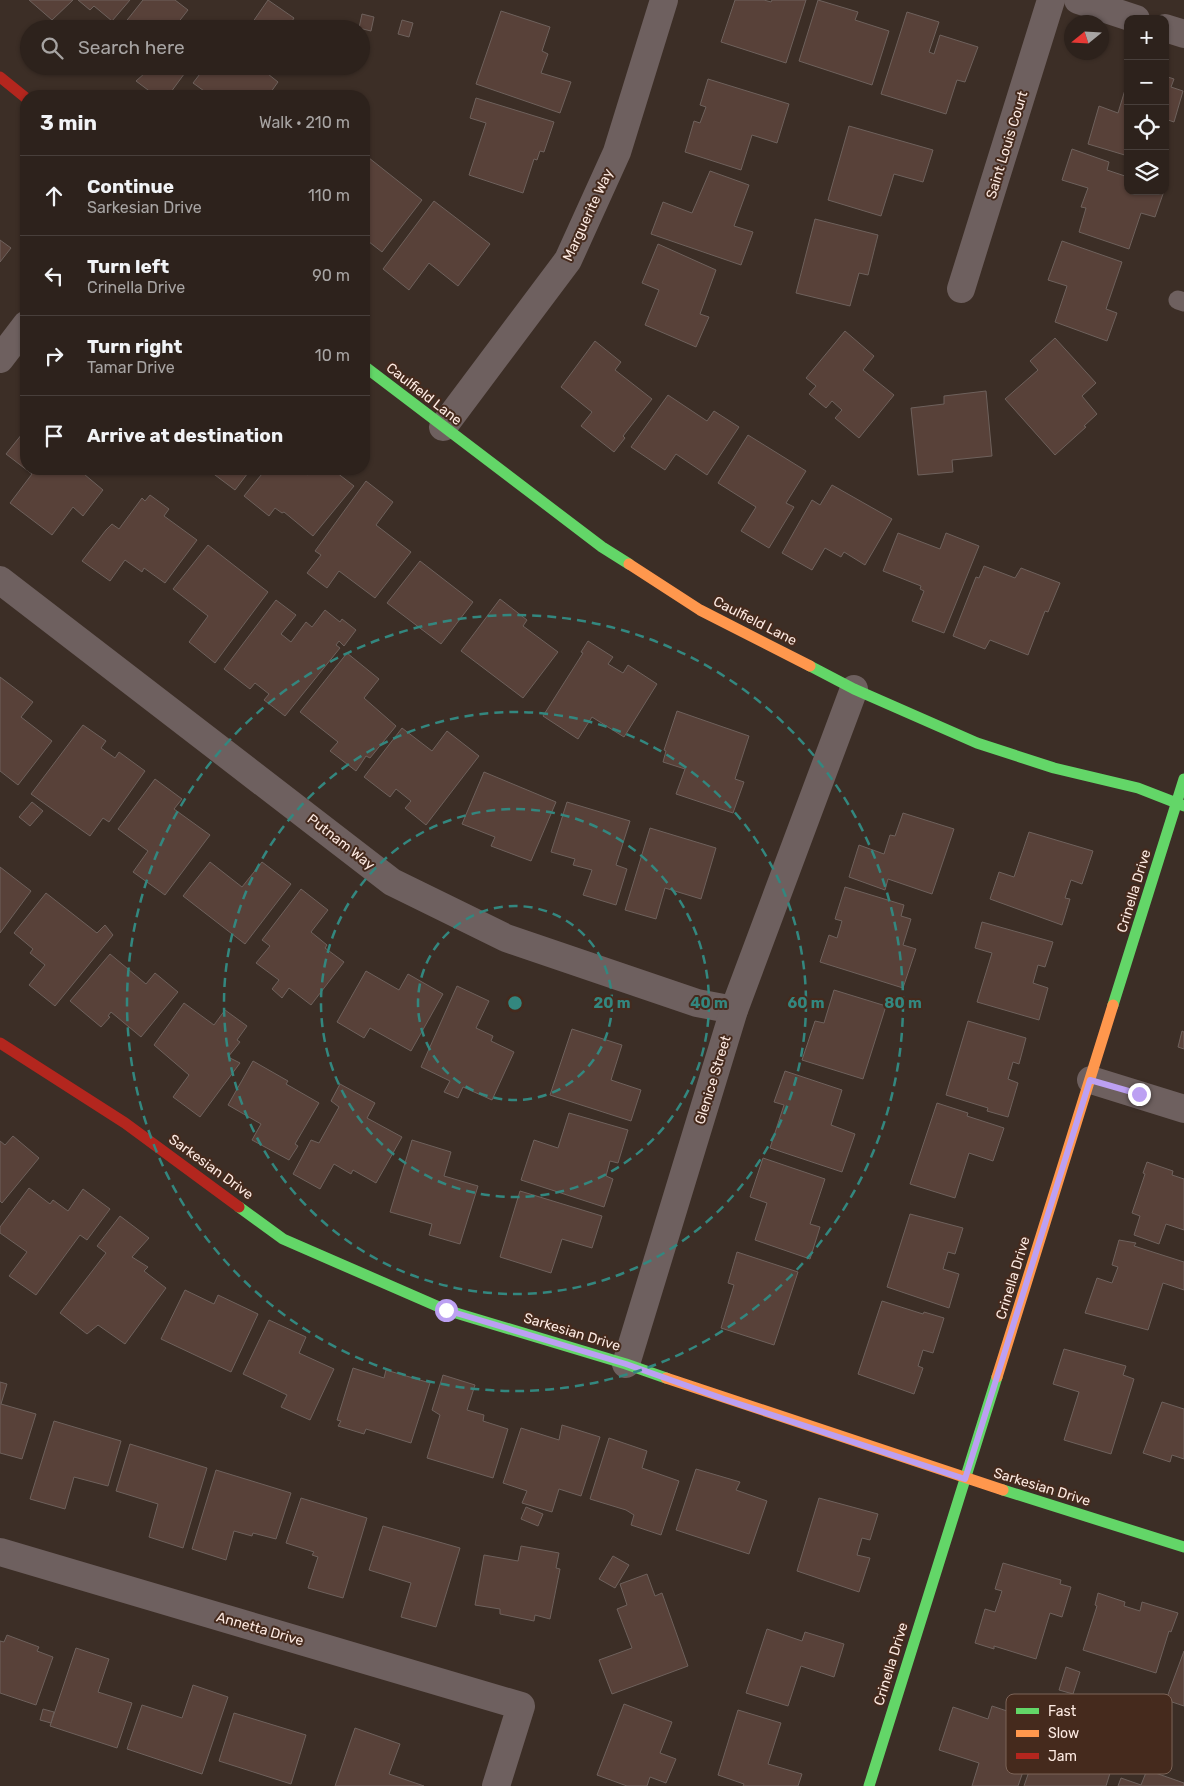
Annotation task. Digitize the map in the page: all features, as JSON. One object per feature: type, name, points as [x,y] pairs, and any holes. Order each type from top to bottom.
[{"type":"street","name":"Marguerite Way","points":[[443,427],[568,260],[617,152],[664,0]]},
{"type":"street","name":"Saint Louis Court","points":[[961,289],[1052,0]]},
{"type":"street","points":[[1078,0],[1123,10]]},
{"type":"street","points":[[1169,29],[1184,34]]},
{"type":"street","points":[[0,77],[20,93]]},
{"type":"street","points":[[0,359],[20,333]]},
{"type":"street","name":"Caulfield Lane","points":[[370,371],[610,553],[700,610],[854,689],[977,743],[1054,768],[1138,788],[1180,804]]},
{"type":"street","name":"Putnam Way","points":[[0,580],[392,882],[506,938],[697,1003],[734,1010]]},
{"type":"street","name":"Glenice Street","points":[[626,1364],[734,1010],[854,689]]},
{"type":"street","name":"Crinella Drive","points":[[869,1786],[1090,1080],[1180,804],[1184,778]]},
{"type":"street","name":"Sarkesian Drive","points":[[0,1043],[124,1123],[283,1239],[446,1310],[626,1364],[724,1399],[965,1479],[1184,1548]]},
{"type":"street","points":[[1090,1080],[1184,1109]]},
{"type":"street","name":"Annetta Drive","points":[[0,1552],[521,1706],[496,1786]]},
{"type":"building","points":[[29,0],[73,0],[52,20]]},
{"type":"building","points":[[78,0],[130,0],[113,20],[94,6],[90,10]]},
{"type":"building","points":[[143,0],[175,0],[188,10],[180,20],[127,20]]},
{"type":"building","points":[[268,0],[294,18],[293,20],[254,20]]},
{"type":"building","points":[[735,0],[764,0],[771,2],[772,0],[806,0],[786,63],[721,42]]},
{"type":"building","points":[[818,0],[858,12],[855,20],[889,31],[872,85],[799,61]]},
{"type":"building","points":[[501,11],[550,27],[542,51],[548,54],[541,73],[571,82],[560,113],[476,84]]},
{"type":"building","points":[[907,12],[939,22],[929,52],[934,54],[940,35],[978,47],[965,82],[957,80],[946,114],[881,94]]},
{"type":"building","points":[[362,14],[374,17],[371,31],[370,20],[361,20]]},
{"type":"building","points":[[402,20],[413,23],[409,37],[398,34]]},
{"type":"building","points":[[143,75],[183,75],[172,90],[148,90],[136,81]]},
{"type":"building","points":[[199,75],[269,75],[278,82],[272,90],[203,90],[193,83]]},
{"type":"building","points":[[1169,77],[1174,79],[1171,87],[1183,91],[1174,122],[1169,120]]},
{"type":"building","points":[[708,79],[789,104],[777,143],[752,135],[741,170],[685,152],[694,121],[700,123],[706,107],[700,105]]},
{"type":"building","points":[[1124,93],[1124,155],[1088,144],[1099,106],[1118,113]]},
{"type":"building","points":[[476,98],[554,122],[544,152],[540,151],[537,160],[534,159],[523,193],[469,175],[486,123],[470,118]]},
{"type":"building","points":[[849,126],[933,150],[923,182],[894,174],[881,216],[828,200]]},
{"type":"building","points":[[1072,149],[1109,162],[1107,170],[1124,176],[1124,195],[1163,195],[1155,217],[1141,213],[1129,249],[1079,232],[1086,208],[1081,207],[1088,188],[1062,180]]},
{"type":"building","points":[[370,159],[422,200],[382,252],[370,243]]},
{"type":"building","points":[[710,171],[749,185],[734,226],[753,232],[741,265],[651,234],[663,202],[692,213]]},
{"type":"building","points":[[434,201],[490,244],[458,286],[429,263],[409,290],[383,269]]},
{"type":"building","points":[[815,219],[878,235],[868,275],[859,273],[850,306],[796,293]]},
{"type":"building","points":[[0,240],[11,248],[0,262]]},
{"type":"building","points":[[1062,241],[1122,262],[1106,309],[1117,313],[1107,341],[1055,322],[1067,286],[1048,280]]},
{"type":"building","points":[[658,244],[716,270],[700,314],[709,317],[696,347],[645,325],[659,290],[642,283]]},
{"type":"building","points":[[845,331],[874,356],[863,370],[894,395],[859,438],[835,418],[842,410],[832,401],[826,408],[809,394],[816,386],[806,378]]},
{"type":"building","points":[[1055,338],[1096,383],[1082,396],[1097,414],[1084,426],[1086,427],[1055,455],[1005,399],[1038,370],[1030,361]]},
{"type":"building","points":[[595,341],[621,362],[615,370],[652,399],[623,436],[625,438],[614,452],[581,426],[592,412],[561,387]]},
{"type":"building","points":[[986,391],[992,456],[952,460],[953,472],[918,475],[911,408],[944,404],[944,396]]},
{"type":"building","points":[[668,395],[707,421],[714,411],[739,427],[707,475],[676,454],[665,470],[631,447]]},
{"type":"building","points":[[748,435],[806,471],[786,503],[794,507],[769,548],[741,531],[756,507],[718,483]]},
{"type":"building","points":[[20,436],[20,465],[6,454]]},
{"type":"building","points":[[31,475],[85,475],[103,490],[83,516],[73,507],[52,535],[10,503]]},
{"type":"building","points":[[215,475],[246,475],[235,490]]},
{"type":"building","points":[[261,475],[340,475],[354,486],[313,536],[284,512],[282,513],[275,508],[269,516],[244,496]]},
{"type":"building","points":[[366,481],[393,502],[376,525],[411,552],[375,598],[339,571],[327,588],[307,573],[321,555],[315,551]]},
{"type":"building","points":[[832,485],[892,519],[865,565],[844,552],[841,557],[825,548],[812,570],[782,553],[812,500],[820,505]]},
{"type":"building","points":[[150,495],[169,509],[164,516],[197,540],[165,583],[144,568],[142,572],[125,560],[110,581],[82,561],[112,524],[119,529],[142,498],[145,501]]},
{"type":"building","points":[[898,533],[940,549],[946,533],[979,546],[944,633],[912,621],[924,591],[920,589],[921,586],[883,571]]},
{"type":"building","points":[[208,545],[268,592],[215,663],[189,642],[208,616],[173,589]]},
{"type":"building","points":[[420,561],[473,602],[441,644],[387,603]]},
{"type":"building","points":[[984,566],[1015,578],[1021,568],[1060,583],[1048,612],[1045,611],[1028,655],[990,640],[985,649],[953,636],[976,577],[979,578]]},
{"type":"building","points":[[500,599],[527,620],[523,626],[558,652],[523,698],[461,651]]},
{"type":"building","points":[[276,600],[296,615],[281,634],[291,642],[306,622],[312,627],[325,610],[340,622],[342,619],[356,630],[344,646],[339,641],[336,645],[340,648],[285,716],[264,700],[269,694],[255,683],[250,689],[224,669]]},
{"type":"building","points":[[588,641],[613,657],[608,664],[623,673],[628,665],[657,684],[624,737],[592,717],[578,739],[543,716],[583,653],[581,652]]},
{"type":"building","points":[[347,653],[379,679],[364,698],[396,726],[370,758],[366,756],[356,771],[330,751],[338,742],[300,712]]},
{"type":"building","points":[[0,677],[33,702],[21,717],[52,741],[18,785],[0,771]]},
{"type":"building","points":[[677,711],[749,736],[735,779],[744,782],[733,813],[676,794],[685,769],[663,762],[666,751],[664,750]]},
{"type":"building","points":[[83,725],[106,741],[101,748],[115,758],[119,752],[145,771],[109,822],[103,818],[90,836],[31,794]]},
{"type":"building","points":[[402,728],[432,751],[447,731],[479,756],[426,825],[405,808],[411,801],[396,789],[390,797],[364,777]]},
{"type":"building","points":[[484,772],[556,802],[531,861],[491,846],[495,837],[462,824]]},
{"type":"building","points":[[155,779],[182,799],[174,809],[210,835],[165,895],[133,872],[148,851],[118,829]]},
{"type":"building","points":[[32,802],[43,811],[30,826],[19,817]]},
{"type":"building","points":[[567,802],[630,821],[616,865],[627,869],[616,905],[583,895],[592,870],[573,865],[575,859],[551,852]]},
{"type":"building","points":[[903,813],[954,829],[932,894],[888,879],[885,890],[849,877],[859,845],[884,854],[890,835],[895,836]]},
{"type":"building","points":[[650,828],[716,848],[701,899],[665,888],[656,919],[625,910]]},
{"type":"building","points":[[1029,832],[1093,851],[1082,884],[1071,880],[1065,898],[1070,899],[1062,925],[990,899],[999,872],[1014,877]]},
{"type":"building","points":[[210,862],[242,887],[262,862],[291,884],[245,944],[183,896]]},
{"type":"building","points":[[0,867],[31,891],[0,933]]},
{"type":"building","points":[[845,887],[904,905],[901,916],[911,919],[903,945],[916,949],[903,988],[820,962],[829,935],[837,938],[842,921],[835,919]]},
{"type":"building","points":[[301,889],[328,910],[311,932],[327,945],[325,948],[344,962],[311,1005],[289,988],[282,998],[272,989],[279,980],[256,963],[270,946],[262,940]]},
{"type":"building","points":[[46,893],[97,933],[105,925],[113,935],[55,1006],[29,985],[45,965],[30,953],[33,949],[14,933]]},
{"type":"building","points":[[982,922],[1053,942],[1045,967],[1038,965],[1033,983],[1048,988],[1039,1020],[977,1002],[992,953],[975,948]]},
{"type":"building","points":[[110,954],[146,984],[155,973],[178,992],[141,1037],[111,1012],[108,1016],[110,1017],[101,1027],[70,1001]]},
{"type":"building","points":[[366,971],[399,990],[408,974],[443,994],[411,1051],[370,1028],[364,1038],[337,1022]]},
{"type":"building","points":[[457,986],[489,1001],[476,1028],[493,1036],[491,1041],[514,1052],[492,1100],[463,1087],[458,1098],[444,1092],[450,1081],[421,1067]]},
{"type":"building","points":[[834,990],[886,1006],[863,1079],[802,1060],[815,1021],[824,1023]]},
{"type":"building","points":[[184,1003],[214,1025],[225,1010],[247,1026],[237,1040],[240,1042],[228,1057],[240,1063],[200,1117],[173,1097],[189,1075],[154,1045]]},
{"type":"building","points":[[968,1021],[1026,1038],[1019,1064],[1013,1062],[1008,1079],[1018,1083],[1008,1117],[987,1111],[988,1108],[946,1095]]},
{"type":"building","points":[[572,1029],[622,1045],[611,1080],[641,1090],[631,1121],[550,1095]]},
{"type":"building","points":[[1182,1031],[1184,1032],[1184,1049],[1178,1047]]},
{"type":"building","points":[[253,1061],[288,1081],[286,1084],[319,1103],[295,1144],[298,1146],[289,1160],[252,1140],[261,1124],[228,1105]]},
{"type":"building","points":[[785,1071],[842,1090],[831,1125],[855,1134],[842,1172],[770,1148],[784,1105],[774,1102]]},
{"type":"building","points":[[340,1084],[375,1103],[367,1118],[402,1137],[376,1183],[353,1170],[351,1174],[334,1164],[320,1189],[293,1174],[311,1140],[319,1143],[339,1107],[331,1101]]},
{"type":"building","points":[[937,1103],[968,1113],[967,1116],[1004,1128],[993,1161],[969,1153],[955,1198],[910,1184]]},
{"type":"building","points":[[569,1113],[628,1130],[618,1163],[610,1161],[606,1176],[613,1179],[604,1207],[521,1180],[534,1140],[558,1148]]},
{"type":"building","points":[[13,1136],[39,1158],[2,1203],[0,1201],[0,1141],[5,1145]]},
{"type":"building","points":[[412,1140],[451,1152],[444,1176],[478,1186],[460,1244],[429,1235],[432,1224],[390,1212]]},
{"type":"building","points":[[763,1158],[825,1179],[810,1224],[820,1227],[810,1259],[755,1240],[767,1203],[750,1197]]},
{"type":"building","points":[[1147,1162],[1173,1171],[1172,1175],[1184,1179],[1184,1230],[1166,1224],[1159,1244],[1134,1235],[1140,1216],[1132,1213]]},
{"type":"building","points":[[29,1188],[50,1204],[53,1200],[68,1211],[83,1189],[110,1209],[87,1240],[80,1235],[36,1295],[9,1276],[27,1252],[0,1233],[0,1227]]},
{"type":"building","points":[[520,1191],[602,1216],[592,1248],[562,1239],[551,1273],[500,1257]]},
{"type":"building","points":[[910,1214],[963,1228],[955,1254],[948,1252],[943,1269],[959,1274],[949,1308],[887,1287]]},
{"type":"building","points":[[120,1216],[149,1238],[132,1257],[148,1267],[144,1271],[166,1288],[125,1344],[98,1325],[87,1334],[60,1313],[106,1253],[97,1246]]},
{"type":"building","points":[[1119,1240],[1136,1243],[1134,1246],[1184,1262],[1184,1290],[1163,1283],[1148,1330],[1085,1313],[1097,1278],[1112,1283],[1118,1267],[1112,1265]]},
{"type":"building","points":[[737,1252],[798,1272],[774,1345],[721,1328],[734,1285],[728,1283]]},
{"type":"building","points":[[185,1290],[214,1304],[218,1295],[258,1314],[231,1372],[161,1339]]},
{"type":"building","points":[[882,1301],[923,1314],[924,1312],[944,1318],[933,1353],[923,1350],[918,1366],[923,1368],[914,1394],[858,1374]]},
{"type":"building","points":[[269,1320],[306,1337],[299,1353],[334,1369],[310,1420],[281,1407],[287,1395],[243,1374]]},
{"type":"building","points":[[1064,1349],[1126,1366],[1123,1375],[1134,1379],[1111,1454],[1064,1440],[1079,1392],[1053,1384]]},
{"type":"building","points":[[353,1368],[384,1378],[386,1370],[430,1383],[411,1443],[366,1429],[364,1434],[338,1426],[341,1421],[337,1420]]},
{"type":"building","points":[[443,1375],[475,1385],[467,1410],[484,1415],[483,1421],[508,1429],[493,1478],[427,1458],[440,1415],[432,1410]]},
{"type":"building","points":[[0,1382],[7,1384],[1,1404],[36,1414],[22,1459],[0,1453]]},
{"type":"building","points":[[1162,1402],[1184,1409],[1184,1459],[1172,1455],[1170,1462],[1143,1453]]},
{"type":"building","points":[[54,1421],[121,1441],[108,1486],[74,1477],[65,1509],[30,1499]]},
{"type":"building","points":[[562,1425],[600,1437],[581,1496],[559,1489],[552,1512],[522,1503],[527,1491],[503,1483],[521,1428],[559,1440]]},
{"type":"building","points":[[609,1438],[647,1451],[642,1468],[679,1481],[661,1535],[631,1525],[634,1515],[626,1510],[590,1499]]},
{"type":"building","points":[[130,1444],[207,1468],[183,1548],[149,1537],[158,1504],[116,1491]]},
{"type":"building","points":[[696,1469],[740,1482],[736,1490],[767,1501],[749,1554],[676,1530]]},
{"type":"building","points":[[216,1470],[291,1493],[276,1539],[253,1533],[252,1536],[234,1531],[226,1560],[192,1549]]},
{"type":"building","points":[[301,1498],[367,1518],[343,1598],[308,1588],[318,1557],[312,1555],[314,1552],[286,1543]]},
{"type":"building","points":[[819,1498],[878,1514],[870,1540],[862,1538],[857,1555],[870,1558],[859,1592],[797,1571]]},
{"type":"building","points":[[526,1507],[543,1514],[538,1526],[521,1519]]},
{"type":"building","points":[[383,1526],[460,1548],[436,1627],[401,1617],[411,1583],[369,1570]]},
{"type":"building","points":[[521,1546],[559,1553],[556,1568],[560,1569],[550,1619],[535,1615],[534,1621],[500,1614],[500,1609],[475,1605],[484,1555],[518,1561]]},
{"type":"building","points":[[613,1556],[629,1565],[615,1588],[599,1579]]},
{"type":"building","points":[[1003,1563],[1061,1580],[1060,1584],[1071,1587],[1062,1617],[1050,1613],[1036,1659],[994,1646],[994,1649],[975,1643],[985,1609],[995,1612],[1002,1591],[995,1589]]},
{"type":"building","points":[[647,1574],[655,1596],[662,1593],[688,1666],[612,1694],[599,1660],[632,1648],[617,1609],[627,1605],[620,1584]]},
{"type":"building","points":[[1098,1593],[1125,1602],[1124,1606],[1140,1611],[1142,1602],[1178,1613],[1171,1632],[1169,1631],[1156,1673],[1083,1650],[1097,1606],[1095,1605]]},
{"type":"building","points":[[767,1629],[802,1641],[805,1632],[844,1644],[834,1677],[801,1666],[788,1706],[746,1693]]},
{"type":"building","points":[[7,1635],[39,1647],[37,1651],[53,1657],[36,1705],[0,1693],[0,1641],[4,1642]]},
{"type":"building","points":[[76,1648],[109,1659],[98,1692],[132,1703],[117,1748],[50,1726]]},
{"type":"building","points":[[1184,1651],[1184,1706],[1172,1702],[1172,1694],[1168,1694]]},
{"type":"building","points":[[1066,1667],[1080,1672],[1073,1694],[1059,1690]]},
{"type":"building","points":[[193,1685],[228,1697],[202,1774],[127,1749],[142,1705],[182,1718]]},
{"type":"building","points":[[624,1704],[672,1722],[660,1753],[676,1759],[666,1783],[650,1777],[647,1786],[627,1786],[597,1775]]},
{"type":"building","points":[[992,1706],[1006,1711],[1006,1774],[1022,1774],[1018,1786],[972,1786],[979,1763],[939,1750],[953,1707],[988,1719]]},
{"type":"building","points":[[43,1709],[54,1712],[51,1723],[40,1720]]},
{"type":"building","points":[[738,1710],[781,1723],[768,1764],[802,1774],[798,1786],[743,1786],[744,1784],[718,1775]]},
{"type":"building","points":[[234,1713],[306,1735],[291,1784],[219,1761]]},
{"type":"building","points":[[355,1728],[400,1744],[389,1774],[424,1786],[335,1786]]},
{"type":"building","points":[[1028,1774],[1110,1774],[1106,1786],[1024,1786]]},
{"type":"building","points":[[1145,1774],[1158,1774],[1184,1783],[1184,1786],[1118,1786],[1121,1778],[1141,1785]]},
{"type":"traffic: fast","points":[[370,371],[602,547],[629,564]]},
{"type":"traffic: fast","points":[[810,666],[854,689],[977,743],[1054,768],[1138,788],[1184,806]]},
{"type":"traffic: fast","points":[[1113,1005],[1184,779]]},
{"type":"traffic: fast","points":[[239,1207],[283,1239],[446,1310],[626,1364],[666,1378]]},
{"type":"traffic: fast","points":[[869,1786],[997,1377]]},
{"type":"traffic: fast","points":[[1003,1490],[1184,1547]]},
{"type":"traffic: slow","points":[[629,564],[700,610],[810,666]]},
{"type":"traffic: slow","points":[[997,1377],[1113,1005]]},
{"type":"traffic: slow","points":[[666,1378],[1003,1490]]},
{"type":"traffic: jam","points":[[0,77],[20,93]]},
{"type":"traffic: jam","points":[[0,1043],[125,1123],[239,1207]]},
{"type":"route","points":[[446,1310],[626,1364],[724,1399],[965,1479],[1090,1080],[1139,1094]]}]
